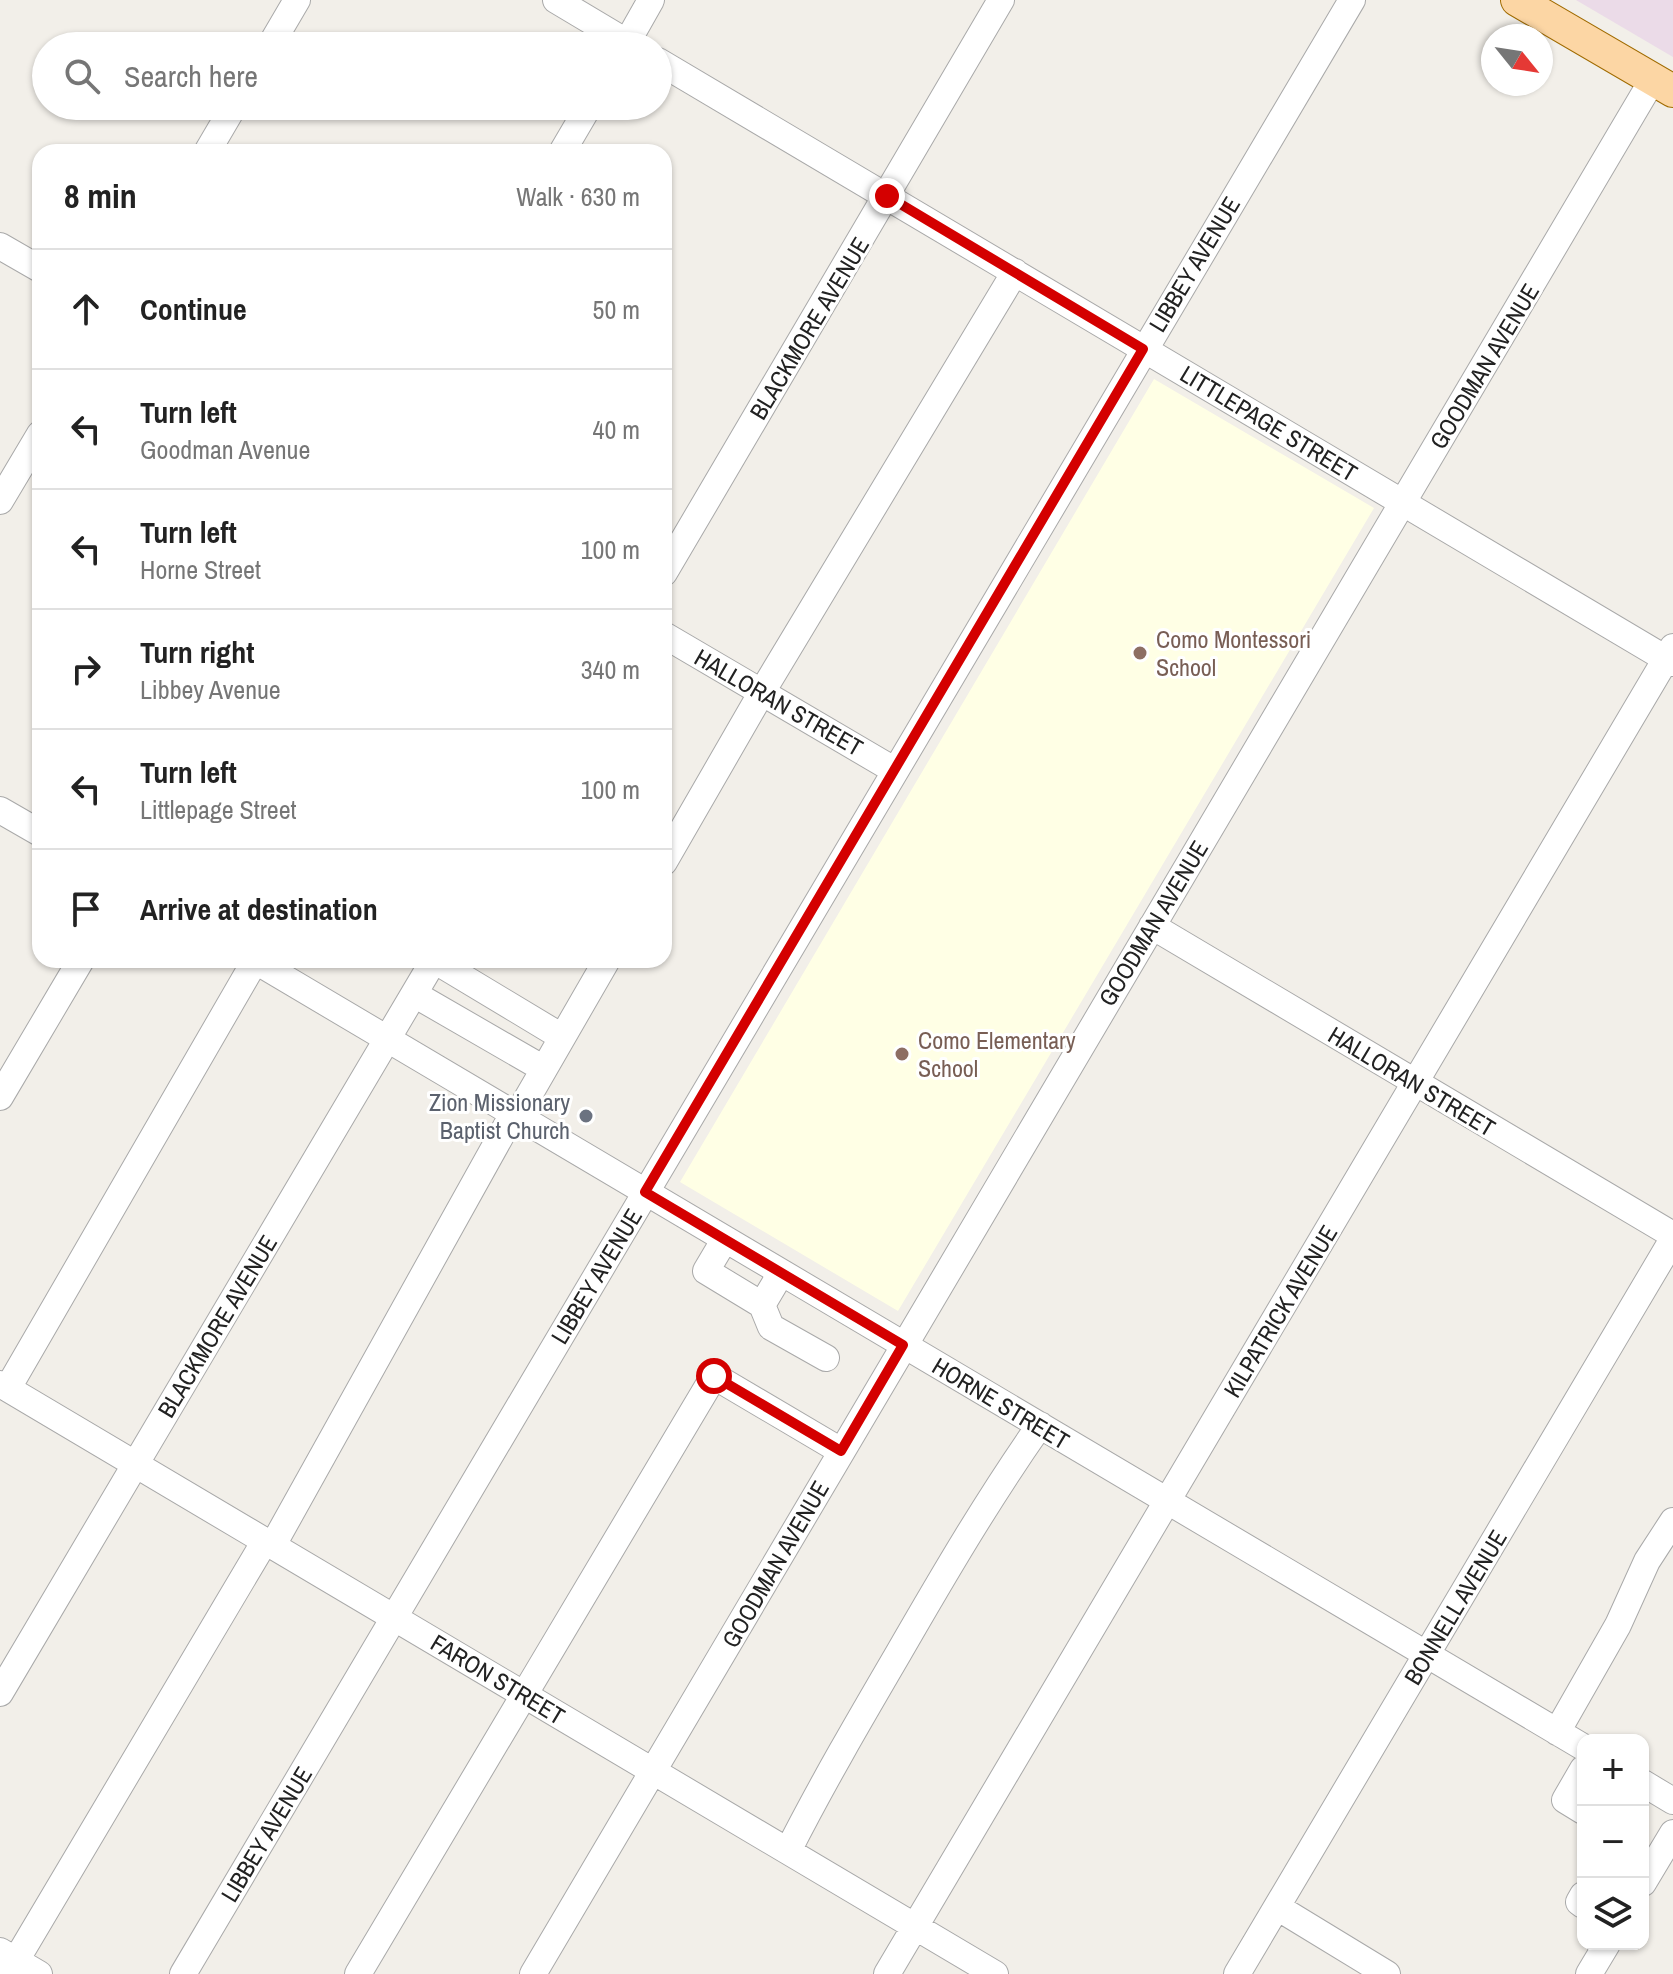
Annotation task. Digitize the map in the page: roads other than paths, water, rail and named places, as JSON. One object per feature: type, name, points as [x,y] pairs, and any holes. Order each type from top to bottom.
[{"type":"main road","points":[[1517,0],[1663,85]]},
{"type":"street","points":[[278,32],[297,0]]},
{"type":"street","points":[[556,0],[607,32]]},
{"type":"street","points":[[635,32],[651,0]]},
{"type":"street","name":"BLACKMORE AVENUE","points":[[672,559],[1001,0]]},
{"type":"street","name":"LIBBEY AVENUE","points":[[183,1974],[1352,0]]},
{"type":"street","name":"LITTLEPAGE STREET","points":[[672,69],[1403,503],[1671,656]]},
{"type":"street","name":"GOODMAN AVENUE","points":[[533,1974],[1403,503],[1663,85]]},
{"type":"street","points":[[212,144],[226,120]]},
{"type":"street","points":[[567,144],[581,120]]},
{"type":"street","points":[[0,246],[32,264]]},
{"type":"street","points":[[672,848],[762,692],[1015,272]]},
{"type":"street","points":[[0,501],[32,447]]},
{"type":"street","name":"HALLORAN STREET","points":[[672,640],[894,770]]},
{"type":"street","name":"KILPATRICK AVENUE","points":[[887,1974],[1671,656]]},
{"type":"street","points":[[0,810],[32,828]]},
{"type":"street","name":"HALLORAN STREET","points":[[1152,926],[1673,1237]]},
{"type":"street","points":[[0,1097],[76,968]]},
{"type":"street","points":[[4,1386],[250,968]]},
{"type":"street","name":"HORNE STREET","points":[[268,968],[1577,1744]]},
{"type":"street","name":"BLACKMORE AVENUE","points":[[0,1693],[429,968]]},
{"type":"street","points":[[447,968],[562,1037]]},
{"type":"street","points":[[16,1965],[269,1543],[602,968]]},
{"type":"street","points":[[414,994],[544,1069]]},
{"type":"street","name":"BONNELL AVENUE","points":[[1237,1974],[1673,1237]]},
{"type":"street","points":[[725,1239],[706,1271],[762,1305],[771,1327],[826,1358]]},
{"type":"street","points":[[762,1305],[781,1273]]},
{"type":"street","points":[[358,1974],[714,1376],[841,1451]]},
{"type":"street","name":"FARON STREET","points":[[4,1386],[995,1974]]},
{"type":"street","points":[[788,1851],[857,1722],[936,1587],[974,1523],[1040,1425]]},
{"type":"street","points":[[1557,1732],[1618,1625],[1647,1561],[1673,1521]]},
{"type":"street","points":[[1577,1779],[1565,1800],[1577,1807]]},
{"type":"street","points":[[1649,1787],[1673,1801]]},
{"type":"street","points":[[1646,1878],[1673,1833]]},
{"type":"street","points":[[1277,1907],[1387,1974]]},
{"type":"street","points":[[1589,1974],[1603,1950]]},
{"type":"place","name":"Como Montessori School","points":[[1140,653]]},
{"type":"place","name":"Como Elementary School","points":[[902,1054]]},
{"type":"place","name":"Zion Missionary Baptist Church","points":[[586,1116]]}]
